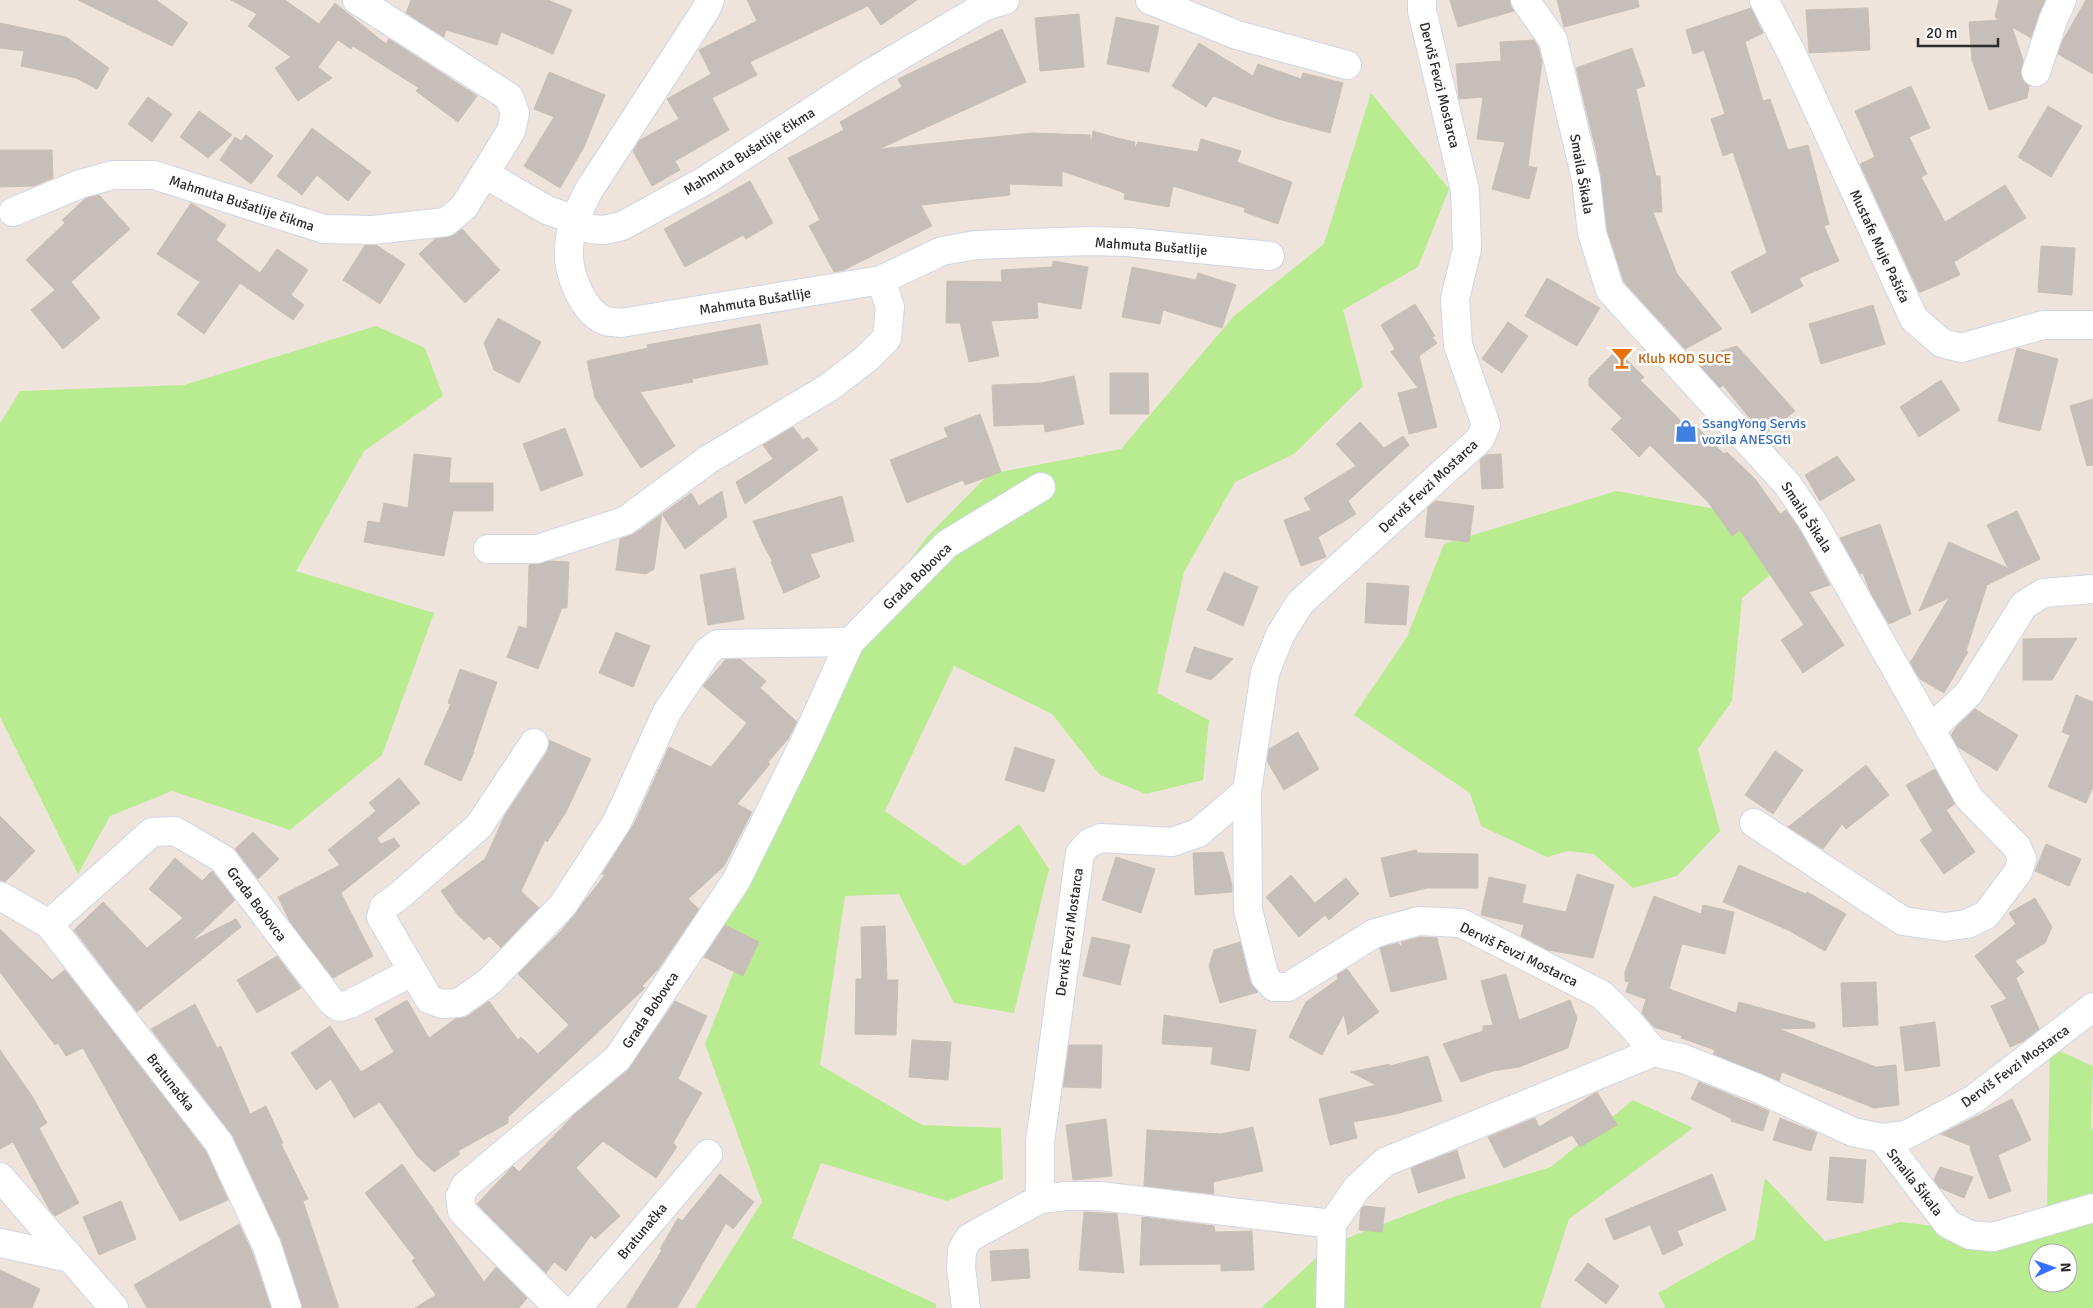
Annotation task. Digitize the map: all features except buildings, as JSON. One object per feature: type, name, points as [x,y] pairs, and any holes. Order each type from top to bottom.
[{"type":"street","name":"Mahmuta Bušatlije","points":[[710,0],[705,12],[588,190],[574,220],[568,249],[574,284],[581,298],[591,310],[605,321],[621,323],[882,280],[942,251],[976,245],[1128,242],[1270,256]]},
{"type":"street","name":"Mahmuta Bušatlije čikma","points":[[486,174],[547,210],[574,220],[590,229],[604,230],[622,226],[706,180],[877,70],[985,6],[1006,0]]},
{"type":"street","points":[[1150,0],[1237,35],[1347,64]]},
{"type":"street","name":"Derviš Fevzi Mostarca","points":[[1422,0],[1422,11],[1466,190],[1467,249],[1455,299],[1458,345],[1486,425],[1480,439],[1300,603],[1280,635],[1265,673],[1247,791],[1248,910],[1265,977],[1274,987],[1288,988],[1375,933],[1419,921],[1461,923],[1602,995],[1630,1023],[1654,1052],[1684,1059],[1757,1088],[1853,1132],[1882,1138],[1906,1135],[1974,1099],[2093,1007]]},
{"type":"street","name":"Smaila Šikala","points":[[1524,0],[1553,40],[1586,179],[1592,233],[1610,290],[1787,484],[1813,522],[1969,798],[2017,847],[2022,859],[2018,872],[1986,915],[1967,924],[1945,927],[1903,921],[1754,822]]},
{"type":"street","name":"Mustafe Muje Pašića","points":[[1764,0],[1792,54],[1914,319],[1942,343],[1961,348],[2043,325],[2093,325]]},
{"type":"street","points":[[2036,72],[2053,20],[2062,0]]},
{"type":"street","name":"Mahmuta Bušatlije čikma","points":[[13,212],[80,184],[104,177],[113,175],[154,175],[324,229],[373,230],[446,222],[464,207],[486,174],[511,131],[515,112],[509,97],[364,2]]},
{"type":"street","points":[[488,549],[537,549],[624,521],[709,459],[828,388],[866,359],[887,338],[890,308],[882,280]]},
{"type":"street","name":"Grada Bobovca","points":[[559,1308],[462,1211],[460,1198],[465,1186],[618,1058],[736,881],[805,741],[850,642],[947,544],[1041,487]]},
{"type":"street","points":[[1930,730],[1969,693],[2024,605],[2043,593],[2093,589]]},
{"type":"street","points":[[534,743],[479,826],[384,907],[381,917],[412,972],[429,999],[442,1004],[459,1003],[490,981],[563,905],[617,822],[667,712],[708,651],[718,644],[850,642]]},
{"type":"street","name":"Derviš Fevzi Mostarca","points":[[1040,1199],[1040,1142],[1080,853],[1089,842],[1101,838],[1172,842],[1198,833],[1247,791]]},
{"type":"street","name":"Grada Bobovca","points":[[49,924],[152,832],[175,831],[223,859],[331,1001],[339,1007],[350,1004],[412,972]]},
{"type":"street","name":"Bratunačka","points":[[0,896],[49,924],[219,1143],[267,1246],[287,1308]]},
{"type":"street","points":[[1330,1308],[1332,1224],[1356,1188],[1385,1162],[1654,1052]]},
{"type":"street","name":"Smaila Šikala","points":[[1882,1138],[1948,1224],[1970,1235],[1993,1237],[2093,1208]]},
{"type":"street","name":"Bratunačka","points":[[577,1308],[708,1154]]},
{"type":"street","points":[[0,1177],[114,1308]]},
{"type":"street","points":[[966,1308],[961,1268],[962,1250],[969,1238],[1040,1199],[1066,1196],[1100,1196],[1332,1224]]},
{"type":"street","points":[[0,1243],[70,1258]]},
{"type":"green space","points":[[1371,93],[1449,189],[1418,267],[1343,310],[1363,386],[1294,454],[1235,482],[1184,572],[1157,693],[1209,720],[1203,780],[1146,794],[1100,775],[1052,714],[954,666],[885,811],[964,866],[1019,824],[1049,869],[1014,1013],[954,1003],[899,894],[845,896],[820,1065],[922,1125],[1001,1128],[1003,1179],[947,1201],[821,1163],[792,1238],[936,1304],[936,1308],[695,1308],[762,1202],[705,1044],[736,966],[711,901],[842,650],[927,537],[989,474],[1121,449],[1234,316],[1324,244]]},
{"type":"green space","points":[[376,326],[425,348],[443,396],[364,451],[296,571],[434,613],[382,755],[290,830],[172,791],[110,816],[78,874],[0,717],[0,423],[20,391],[184,385]]},
{"type":"green space","points":[[1616,491],[1826,529],[1742,598],[1732,701],[1698,749],[1720,831],[1677,876],[1633,888],[1594,854],[1568,851],[1547,857],[1481,826],[1470,793],[1354,715],[1407,637],[1444,544]]},
{"type":"green space","points":[[2050,1047],[2093,1066],[2091,1126],[2093,1131],[2093,1308],[1666,1308],[1658,1293],[1755,1239],[1765,1178],[1825,1241],[1901,1222],[1990,1233],[2047,1205]]},
{"type":"green space","points":[[1633,1100],[1693,1128],[1569,1219],[1540,1308],[1261,1308],[1332,1244],[1453,1197],[1551,1167]]},
{"type":"place","name":"Klub KOD SUCE","points":[[1622,358]]},
{"type":"place","name":"SsangYong Servis vozila ANESGti","points":[[1686,431]]}]
